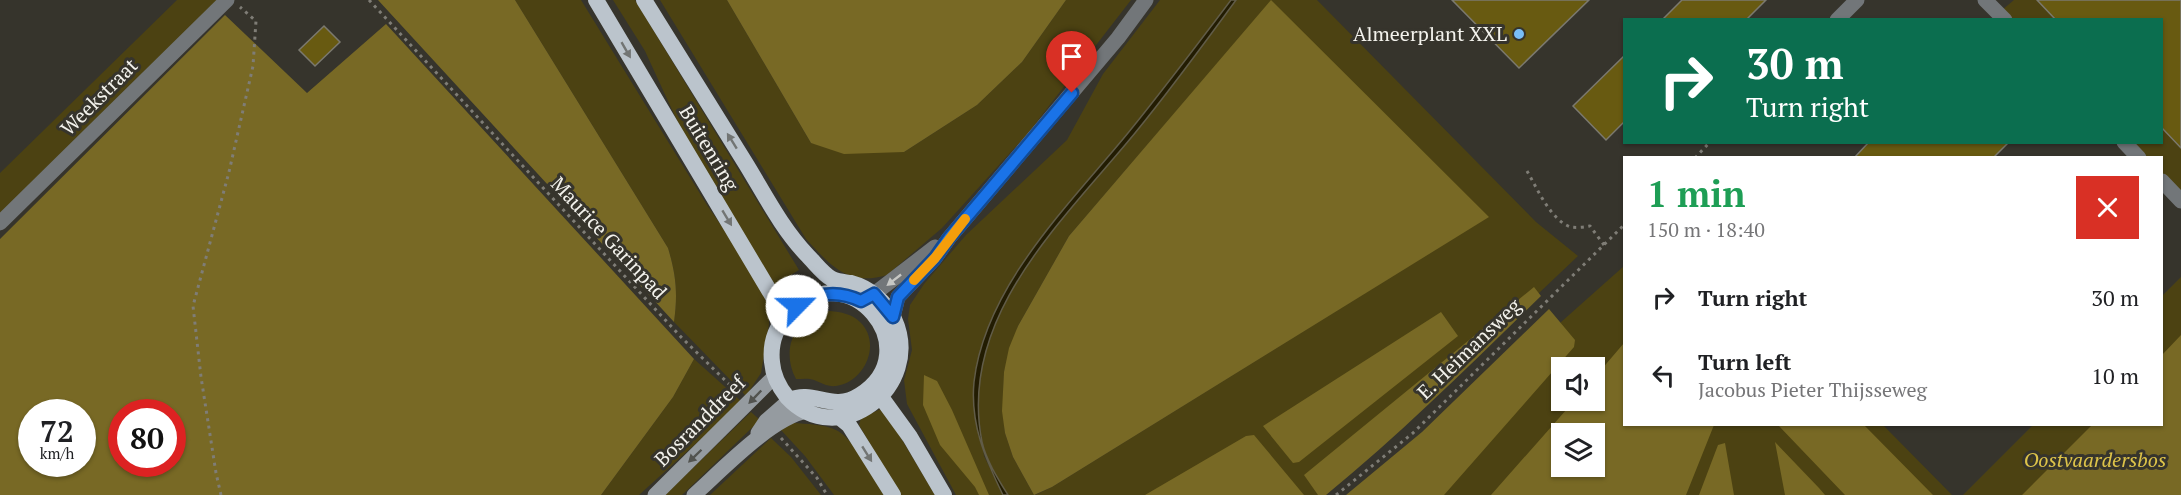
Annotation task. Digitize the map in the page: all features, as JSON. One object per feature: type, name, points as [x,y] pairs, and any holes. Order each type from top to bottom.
[{"type":"highway","name":"Buitenring","points":[[596,0],[785,317]]},
{"type":"highway","name":"Buitenring","points":[[644,0],[797,244],[816,280],[832,287]]},
{"type":"highway","points":[[856,285],[867,298],[893,317],[900,336],[901,356],[896,376],[857,412],[838,416],[822,416],[807,411],[790,400],[784,393],[772,366],[772,345],[785,317],[804,301],[832,287],[856,285]]},
{"type":"highway","points":[[867,298],[885,335],[887,352],[884,386]]},
{"type":"highway","points":[[790,400],[804,396],[828,402],[846,402],[867,390],[884,386]]},
{"type":"highway","points":[[884,386],[892,393],[910,437],[944,495]]},
{"type":"highway","points":[[838,416],[849,425],[893,495]]},
{"type":"main road","name":"Bosranddreef","points":[[655,495],[775,376]]},
{"type":"main road","points":[[753,441],[766,422],[790,400]]},
{"type":"main road","points":[[694,495],[753,441],[798,413],[807,411]]},
{"type":"street","points":[[893,317],[898,297],[935,258],[949,238],[1118,38],[1146,0]]},
{"type":"street","points":[[1839,18],[1857,0]]},
{"type":"street","points":[[1985,0],[2002,18]]},
{"type":"street","name":"Weekstraat","points":[[0,223],[233,3]]},
{"type":"street","points":[[2126,144],[2137,156]]},
{"type":"street","points":[[2163,182],[2181,201]]},
{"type":"street","points":[[867,298],[949,238]]},
{"type":"path","name":"Maurice Garinpad","points":[[369,0],[682,338],[749,404]]},
{"type":"path","points":[[221,495],[201,377],[193,306],[229,172],[253,66],[256,21],[233,3]]},
{"type":"path","points":[[1697,156],[1708,144]]},
{"type":"path","points":[[1527,171],[1546,204],[1558,218],[1569,226],[1590,226],[1604,245]]},
{"type":"path","name":"E. Heimansweg","points":[[1336,495],[1413,433],[1623,226]]},
{"type":"path","points":[[772,428],[817,478],[827,495]]},
{"type":"green space","points":[[177,0],[219,0],[0,214],[0,173]]},
{"type":"green space","points":[[378,0],[515,0],[668,248],[676,284],[674,322]]},
{"type":"green space","points":[[515,0],[581,0],[707,205],[762,285],[769,312],[769,324],[761,373],[746,396],[674,322],[676,284],[668,248]]},
{"type":"green space","points":[[613,0],[635,0],[799,270],[775,285],[685,138],[645,51]]},
{"type":"green space","points":[[660,0],[727,0],[811,143],[904,152],[977,105],[1022,62],[1066,0],[1131,0],[1028,133],[942,228],[887,275],[861,278],[851,276],[832,265],[806,239]]},
{"type":"green space","points":[[727,0],[1066,0],[1022,62],[977,105],[904,152],[844,154],[811,143]]},
{"type":"green space","points":[[1160,0],[1231,0],[1162,92],[1033,250],[1004,293],[983,339],[974,382],[984,456],[1003,495],[956,495],[907,404],[904,380],[912,350],[908,319],[910,305],[924,284],[966,235],[1067,140],[1103,74]]},
{"type":"green space","points":[[1236,0],[1317,0],[1536,222],[1578,256],[1326,495],[1035,495],[1052,487],[1488,217],[1271,1],[1069,236],[1018,326],[1004,372],[1005,433],[1013,457],[1034,495],[1008,495],[984,449],[978,398],[984,357],[998,317],[1018,280],[1043,244],[1154,110]]},
{"type":"green space","points":[[1271,0],[1489,217],[1052,487],[1034,495],[1013,457],[1005,433],[1002,411],[1004,372],[1009,348],[1018,326],[1069,236]]},
{"type":"green space","points":[[2014,0],[2045,0],[2063,18],[2010,18],[2002,10]]},
{"type":"green space","points":[[225,15],[307,93],[386,24],[694,359],[673,397],[601,495],[0,495],[0,239]]},
{"type":"green space","points":[[2163,122],[2181,141],[2181,195],[2163,175],[2163,156],[2144,156],[2132,144],[2163,144]]},
{"type":"green space","points":[[1623,267],[1623,426],[1884,426],[1952,495],[1367,495]]},
{"type":"green space","name":"Oostvaardersbos","points":[[2181,277],[2181,495],[1963,495],[2032,426],[2163,426],[2163,295]]},
{"type":"green space","points":[[1534,287],[1541,296],[1409,423],[1326,495],[1318,495],[1304,475]]},
{"type":"green space","points":[[1549,309],[1575,340],[1574,347],[1565,357],[1551,357],[1551,373],[1444,495],[1346,495],[1422,432]]},
{"type":"green space","points":[[830,311],[853,317],[866,331],[870,340],[870,350],[862,370],[846,383],[836,386],[810,379],[796,379],[791,368],[790,356],[790,345],[794,335],[808,319]]},
{"type":"green space","points":[[1441,312],[1458,336],[1299,462],[1293,463],[1263,426]]},
{"type":"green space","name":"Oostvaardersbos","points":[[2181,335],[2181,495],[2022,495],[2091,426],[2163,426],[2163,354]]},
{"type":"green space","points":[[1623,344],[1623,426],[1714,426],[1686,495],[1491,495],[1551,427],[1551,477],[1605,477],[1605,423],[1555,423],[1565,411],[1605,411],[1605,365]]},
{"type":"green space","points":[[694,359],[742,402],[639,495],[601,495],[673,397]]},
{"type":"green space","points":[[924,375],[937,381],[989,495],[979,495],[940,445],[923,405]]},
{"type":"green space","points":[[883,408],[935,495],[900,495],[859,425],[861,418]]},
{"type":"green space","points":[[751,412],[760,420],[682,495],[665,495]]},
{"type":"green space","points":[[793,423],[826,427],[843,434],[856,449],[884,495],[834,495],[805,456],[781,430]]},
{"type":"green space","points":[[1779,426],[1865,426],[1933,495],[1845,495]]},
{"type":"green space","points":[[1254,435],[1304,495],[1145,495],[1246,436]]},
{"type":"green space","points":[[771,438],[791,457],[821,495],[710,495]]},
{"type":"green space","points":[[1775,442],[1819,488],[1825,495],[1785,495]]},
{"type":"green space","points":[[1725,443],[1734,495],[1699,495],[1718,445]]},
{"type":"shaded area","points":[[1231,0],[1236,0],[1168,92],[1043,244],[1018,280],[998,317],[984,357],[978,398],[982,442],[989,462],[1008,495],[1003,495],[990,468],[980,440],[973,397],[981,347],[994,313],[1033,248],[1141,117]]},
{"type":"building","name":"Almeerplant XXL","points":[[1452,0],[1589,0],[1519,68]]},
{"type":"building","points":[[1682,0],[1766,0],[1748,18],[1664,18]]},
{"type":"building","points":[[2037,0],[2181,0],[2181,148],[2163,129],[2163,18],[2054,18]]},
{"type":"building","points":[[324,26],[340,42],[315,66],[299,50]]},
{"type":"building","points":[[1623,57],[1623,123],[1606,140],[1573,106]]},
{"type":"building","points":[[1867,144],[2007,144],[1995,156],[1856,156]]},
{"type":"slow traffic","points":[[914,280],[935,258],[965,219]]},
{"type":"place","name":"Almeerplant XXL","points":[[1519,34]]},
{"type":"route","points":[[797,306],[811,297],[828,293],[853,297],[861,301],[874,294],[885,304],[893,317],[898,297],[935,258],[949,238],[1072,93]]}]
